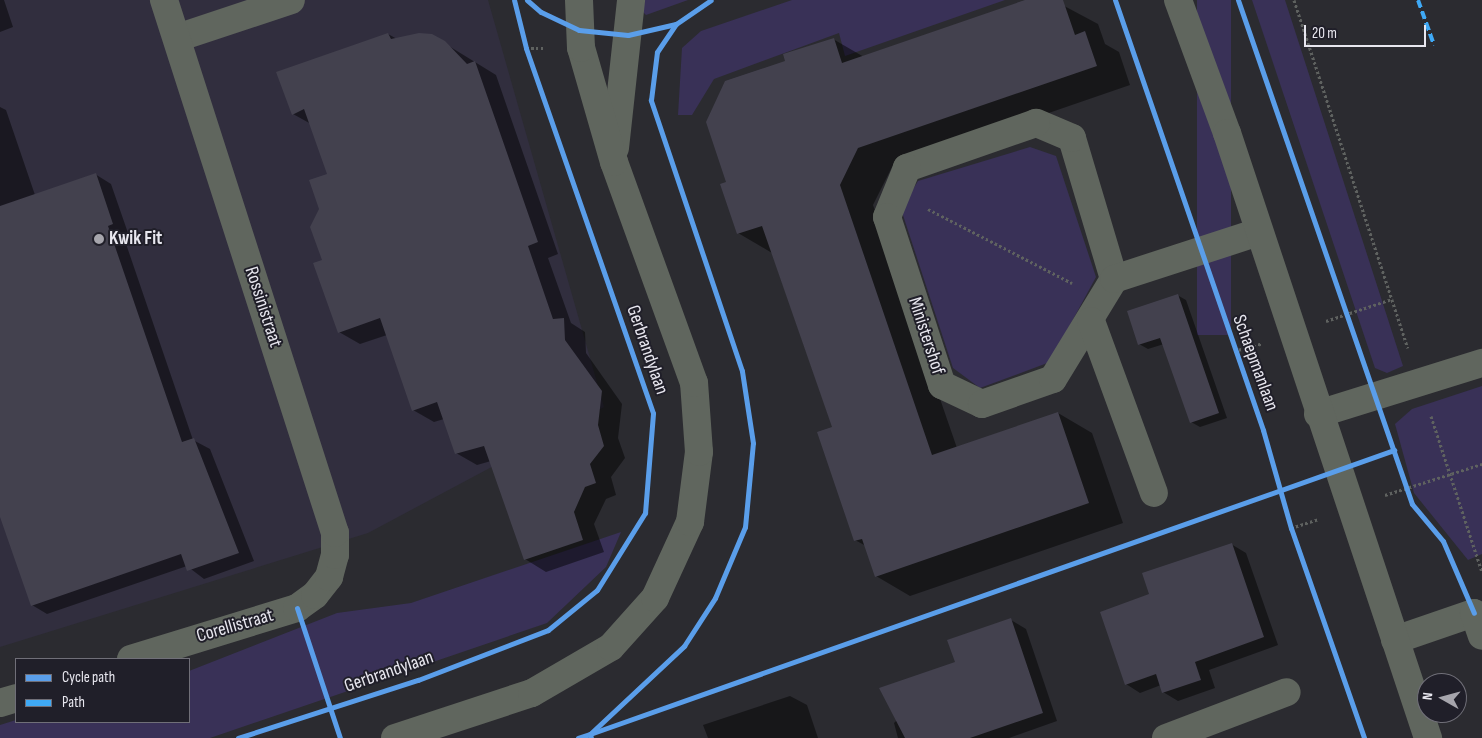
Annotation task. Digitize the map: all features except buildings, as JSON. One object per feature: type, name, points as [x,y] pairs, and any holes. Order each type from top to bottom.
[{"type":"street","name":"Rossinistraat","points":[[164,0],[335,533],[335,555],[329,577]]},
{"type":"street","points":[[177,38],[291,0]]},
{"type":"street","name":"Gerbrandylaan","points":[[395,738],[532,693],[611,647],[655,598],[690,522],[700,452],[694,383],[614,162],[580,48],[579,0]]},
{"type":"street","name":"Gerbrandylaan","points":[[614,162],[631,0]]},
{"type":"street","points":[[1178,0],[1259,232],[1318,414],[1428,738]]},
{"type":"street","name":"Ministershof","points":[[1103,300],[1053,379],[982,404],[942,385],[886,217],[907,168],[1036,123],[1072,138],[1103,300],[1154,494]]},
{"type":"street","points":[[1103,300],[1259,232]]},
{"type":"street","points":[[1318,414],[1482,363]]},
{"type":"street","name":"Corellistraat","points":[[133,658],[296,608],[315,595],[329,577]]},
{"type":"street","points":[[1395,640],[1474,613],[1482,636]]},
{"type":"street","points":[[1166,738],[1287,692]]},
{"type":"street","points":[[0,703],[15,698]]},
{"type":"path","points":[[1294,0],[1482,572]]},
{"type":"path","points":[[523,38],[529,57]]},
{"type":"path","points":[[896,193],[1103,300]]},
{"type":"path","points":[[1343,305],[1350,323]]},
{"type":"path","points":[[1449,475],[1482,464]]},
{"type":"path","points":[[1404,480],[1409,496]]},
{"type":"path","points":[[1289,520],[1294,537]]},
{"type":"shaded area","points":[[0,0],[488,0],[604,407],[368,533],[0,647]]},
{"type":"shaded area","points":[[645,0],[688,0],[646,15],[642,11]]},
{"type":"shaded area","points":[[792,0],[1005,0],[845,56],[839,33],[714,79],[692,115],[678,115],[682,48],[701,31]]},
{"type":"shaded area","points":[[1197,0],[1231,0],[1231,335],[1197,335]]},
{"type":"shaded area","points":[[1252,0],[1285,0],[1403,366],[1387,373],[1375,368]]},
{"type":"shaded area","points":[[1030,147],[1056,156],[1096,277],[1050,362],[980,388],[953,368],[901,209],[918,181]]},
{"type":"shaded area","points":[[1482,386],[1482,554],[1468,560],[1414,493],[1395,424],[1412,409]]},
{"type":"shaded area","points":[[621,532],[606,567],[547,623],[210,738],[0,738],[0,725],[15,720],[15,723],[190,723],[190,671],[337,613],[411,603]]},
{"type":"marked path","points":[[1418,0],[1434,45]]},
{"type":"cycle path","points":[[238,738],[418,680],[548,630],[597,590],[645,513],[653,413],[526,48],[514,0]]},
{"type":"cycle path","points":[[527,0],[541,12],[579,30],[628,35],[676,24],[711,0]]},
{"type":"cycle path","name":"Schaepmanlaan","points":[[1115,0],[1263,430],[1291,528],[1364,738]]},
{"type":"cycle path","points":[[1238,0],[1412,504],[1443,541],[1474,613]]},
{"type":"cycle path","points":[[578,738],[590,734],[684,646],[715,598],[745,527],[753,443],[742,371],[651,100],[657,52],[676,24]]},
{"type":"cycle path","points":[[591,738],[590,734],[1394,450]]},
{"type":"cycle path","points":[[297,608],[340,738]]},
{"type":"place","name":"Kwik Fit","points":[[99,239]]}]
